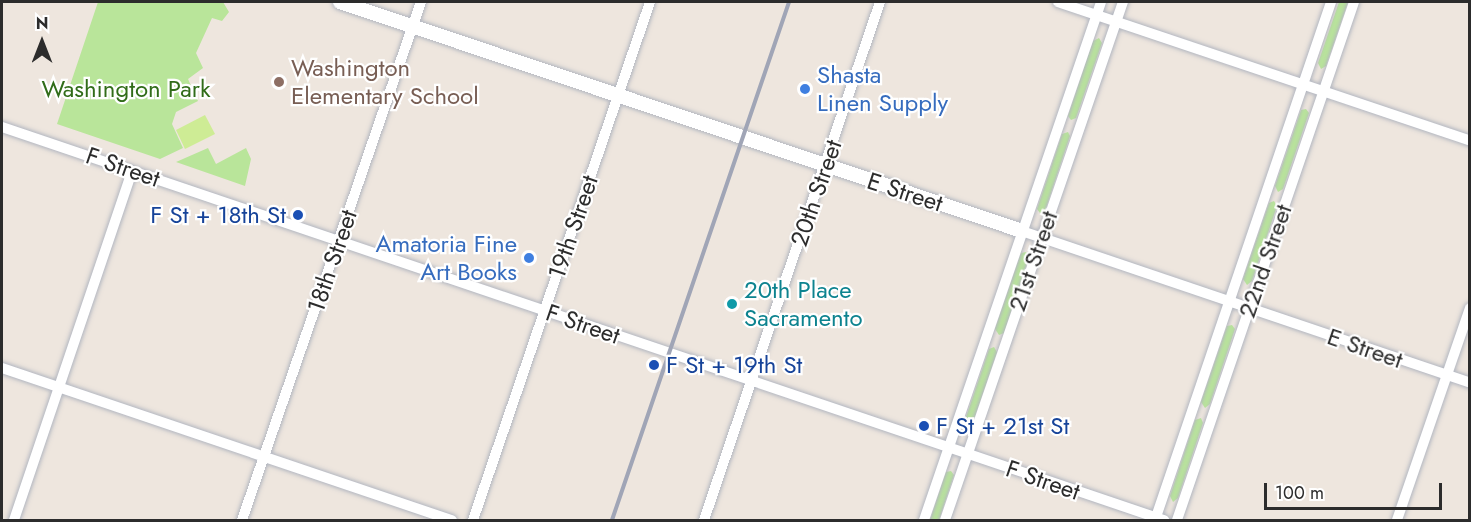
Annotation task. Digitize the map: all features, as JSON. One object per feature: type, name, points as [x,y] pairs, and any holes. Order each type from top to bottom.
[{"type":"street","name":"E Street","points":[[340,2],[1470,383]]},
{"type":"street","name":"18th Street","points":[[242,520],[421,2]]},
{"type":"street","name":"19th Street","points":[[473,520],[650,2]]},
{"type":"street","name":"20th Street","points":[[704,520],[880,2]]},
{"type":"street","points":[[1058,2],[1470,141]]},
{"type":"street","name":"21st Street","points":[[924,520],[1101,2]]},
{"type":"street","name":"21st Street","points":[[945,520],[1123,2]]},
{"type":"street","name":"22nd Street","points":[[1158,520],[1331,2]]},
{"type":"street","name":"22nd Street","points":[[1177,520],[1354,2]]},
{"type":"street","name":"F Street","points":[[2,127],[1158,520]]},
{"type":"street","points":[[14,520],[132,171]]},
{"type":"street","points":[[1397,520],[1470,308]]},
{"type":"street","points":[[2,368],[452,520]]},
{"type":"green space","name":"Washington Park","points":[[98,2],[223,2],[229,12],[222,21],[212,18],[196,53],[203,68],[188,79],[198,101],[176,112],[172,124],[183,148],[160,159],[57,124]]},
{"type":"green space","points":[[1339,2],[1348,2],[1326,66],[1321,69],[1318,63]]},
{"type":"green space","points":[[1099,38],[1102,43],[1076,118],[1071,120],[1068,116],[1093,41]]},
{"type":"green space","points":[[1306,109],[1309,113],[1283,189],[1278,192],[1275,186],[1301,110]]},
{"type":"green space","points":[[205,115],[215,134],[185,149],[176,130]]},
{"type":"green space","points":[[1068,132],[1070,136],[1045,211],[1040,213],[1037,209],[1062,134]]},
{"type":"green space","points":[[208,148],[216,164],[246,148],[251,159],[245,186],[176,162]]},
{"type":"green space","points":[[1274,201],[1277,206],[1252,281],[1247,285],[1243,279],[1269,203]]},
{"type":"green space","points":[[1026,252],[1029,257],[1004,333],[999,335],[995,329],[1021,253]]},
{"type":"green space","points":[[1232,325],[1235,329],[1210,404],[1205,408],[1201,402],[1227,326]]},
{"type":"green space","points":[[994,347],[997,352],[971,428],[966,430],[963,426],[989,349]]},
{"type":"green space","points":[[1201,418],[1203,423],[1178,498],[1173,502],[1170,496],[1195,420]]},
{"type":"green space","points":[[951,471],[954,475],[939,520],[930,520],[946,472]]},
{"type":"railway","points":[[612,520],[789,2]]},
{"type":"place","name":"Washington Elementary School","points":[[279,82]]},
{"type":"place","name":"Shasta Linen Supply","points":[[805,89]]},
{"type":"place","name":"F St + 18th St","points":[[298,215]]},
{"type":"place","name":"Amatoria Fine Art Books","points":[[529,258]]},
{"type":"place","name":"20th Place Sacramento","points":[[732,304]]},
{"type":"place","name":"F St + 19th St","points":[[654,365]]},
{"type":"place","name":"F St + 21st St","points":[[924,426]]}]
